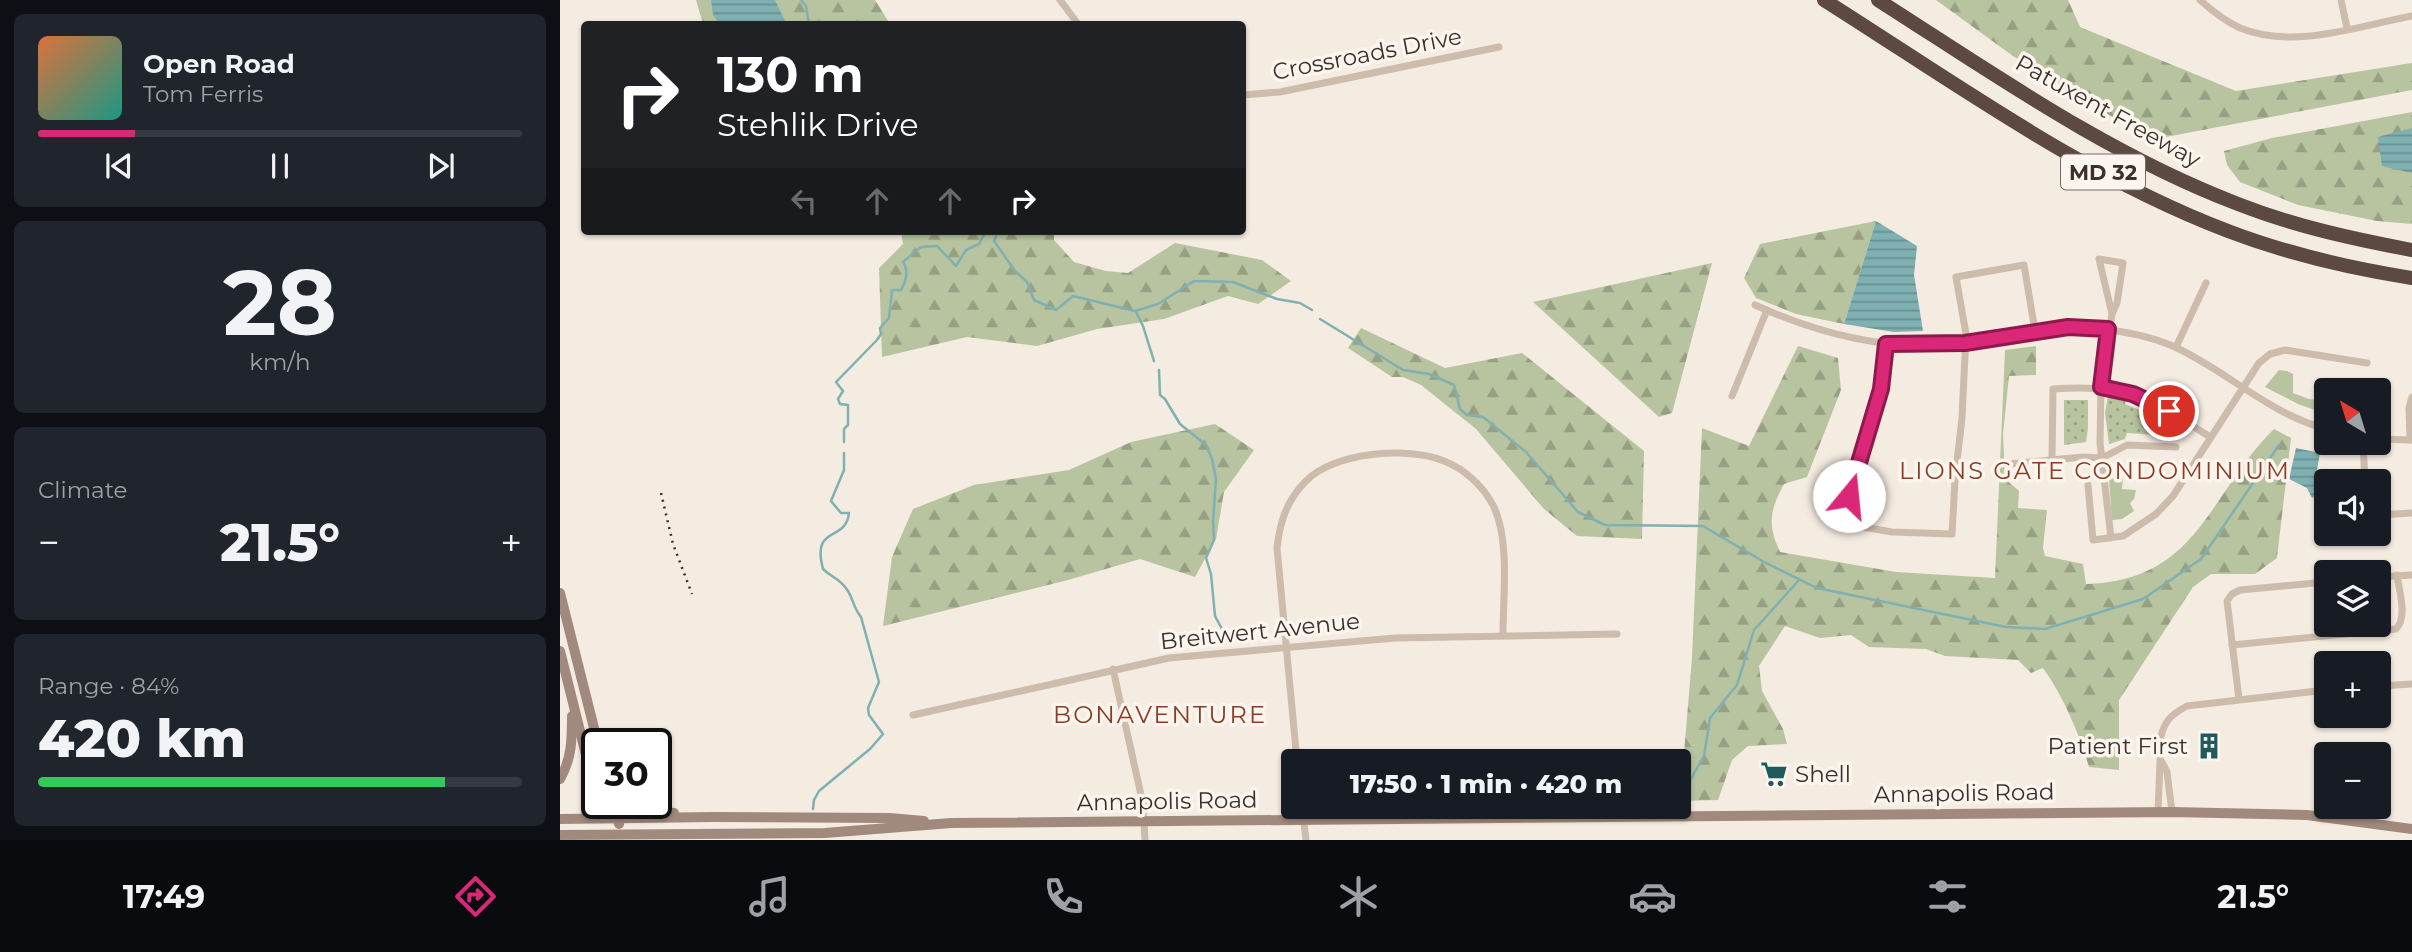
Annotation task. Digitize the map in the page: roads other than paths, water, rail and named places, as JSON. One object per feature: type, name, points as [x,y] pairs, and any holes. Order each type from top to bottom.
[{"type":"highway","name":"MD 32","points":[[1824,0],[2069,154],[2170,206],[2227,231],[2280,249],[2331,263],[2412,278]]},
{"type":"highway","name":"Patuxent Freeway","points":[[1878,0],[2085,130],[2184,182],[2290,222],[2337,235],[2412,250]]},
{"type":"main road","points":[[560,593],[594,728]]},
{"type":"main road","points":[[560,651],[581,736]]},
{"type":"main road","points":[[560,779],[567,766],[572,746],[572,699]]},
{"type":"main road","name":"Annapolis Road","points":[[560,835],[623,837],[825,833],[951,824],[2158,812],[2307,815],[2412,829]]},
{"type":"main road","points":[[672,813],[715,817]]},
{"type":"main road","name":"Annapolis Road","points":[[672,817],[889,818],[951,824]]},
{"type":"main road","points":[[602,819],[607,837]]},
{"type":"main road","name":"Annapolis Road","points":[[560,820],[602,819]]},
{"type":"main road","points":[[617,819],[623,837]]},
{"type":"main road","name":"Annapolis Road","points":[[2389,827],[2412,836]]},
{"type":"main road","points":[[701,840],[716,835]]},
{"type":"street","points":[[1060,0],[1076,21]]},
{"type":"street","points":[[2200,0],[2218,15],[2241,28],[2290,37],[2412,16]]},
{"type":"street","points":[[2341,0],[2347,28]]},
{"type":"street","name":"Crossroads Drive","points":[[1246,95],[1280,92],[1499,47]]},
{"type":"street","points":[[2111,538],[2102,458],[2101,387],[2108,329],[2117,303],[2123,263],[2099,259],[2112,314]]},
{"type":"street","points":[[1886,344],[1881,389],[1840,523],[1894,532],[1952,534],[1966,334],[1956,277],[2024,265],[2035,331]]},
{"type":"street","points":[[2176,348],[2206,283]]},
{"type":"street","points":[[1755,305],[1840,336],[1886,344],[1965,343],[2068,327],[2108,329],[2176,348],[2271,406],[2314,424]]},
{"type":"street","points":[[1732,396],[1767,310]]},
{"type":"street","points":[[2088,485],[2093,540],[2123,536],[2161,510],[2173,496],[2259,363],[2270,354],[2285,350],[2367,363]]},
{"type":"street","points":[[2052,459],[2053,389],[2101,387],[2133,394],[2150,400],[2210,438]]},
{"type":"street","points":[[2391,439],[2411,440],[2409,408],[2412,397]]},
{"type":"street","points":[[2009,464],[2052,459],[2102,458],[2127,445],[2176,447]]},
{"type":"street","points":[[1296,749],[1277,548],[1280,522],[1290,500],[1307,479],[1325,467],[1348,458],[1428,455],[1458,468],[1482,489],[1493,506],[1503,541],[1503,635]]},
{"type":"street","points":[[2391,514],[2412,513]]},
{"type":"street","points":[[2232,645],[2396,629],[2402,616],[2397,575]]},
{"type":"street","points":[[2391,576],[2412,575]]},
{"type":"street","points":[[2239,699],[2227,601],[2231,594],[2239,590],[2314,583]]},
{"type":"street","name":"Breitwert Avenue","points":[[913,715],[1169,658],[1395,638],[1617,634]]},
{"type":"street","points":[[1114,669],[1143,804],[1145,840]]},
{"type":"street","points":[[2391,685],[2412,684]]},
{"type":"street","points":[[2158,812],[2161,737],[2163,726],[2175,712],[2187,706],[2314,691]]},
{"type":"street","points":[[2162,762],[2167,772],[2172,812]]},
{"type":"street","points":[[1303,821],[1306,840]]},
{"type":"water","points":[[711,0],[775,0],[785,21],[718,21],[713,15]]},
{"type":"water","points":[[2412,128],[2412,173],[2382,166],[2378,137]]},
{"type":"water","points":[[1876,221],[1917,246],[1914,275],[1923,331],[1894,332],[1844,324]]},
{"type":"water","points":[[2296,448],[2320,455],[2317,469],[2314,469],[2314,497],[2307,488],[2289,479]]},
{"type":"waterway","points":[[801,0],[806,6],[808,21]]},
{"type":"waterway","points":[[844,442],[844,429],[848,425],[848,405],[840,404],[838,399],[843,391],[836,382],[881,334],[880,328],[889,318],[892,290],[901,290],[905,280],[906,269],[903,262],[921,247],[937,246],[956,266],[966,250],[979,244],[984,235]]},
{"type":"waterway","points":[[996,235],[994,241],[1015,271],[1027,282],[1034,300],[1056,310],[1073,296],[1135,311],[1158,304],[1194,281],[1233,282],[1277,299],[1300,303],[1312,310]]},
{"type":"waterway","points":[[1136,312],[1154,361]]},
{"type":"waterway","points":[[1320,319],[1403,370],[1429,374],[1454,385],[1460,409],[1467,415],[1483,417],[1526,452],[1578,512],[1605,525],[1703,526],[1764,562],[1817,588],[2006,627],[2045,629],[2143,599],[2201,559],[2279,445]]},
{"type":"waterway","points":[[1159,370],[1160,395],[1180,424],[1206,445],[1212,459],[1216,479],[1214,540],[1206,558],[1211,574],[1215,616],[1229,642]]},
{"type":"waterway","points":[[813,809],[819,791],[870,749],[883,734],[869,715],[868,708],[879,682],[861,617],[845,587],[823,569],[821,555],[825,539],[847,522],[849,513],[841,513],[831,501],[844,470],[844,453]]},
{"type":"waterway","points":[[1691,779],[1704,756],[1710,718],[1737,685],[1754,630],[1799,580]]},
{"type":"railway","points":[[661,493],[673,544],[692,594]]},
{"type":"place","name":"Patient First","points":[[2209,746]]},
{"type":"place","name":"Shell","points":[[1774,774]]},
{"type":"district","name":"LIONS GATE CONDOMINIUM","points":[[2095,470]]},
{"type":"district","name":"BONAVENTURE","points":[[1160,714]]}]
